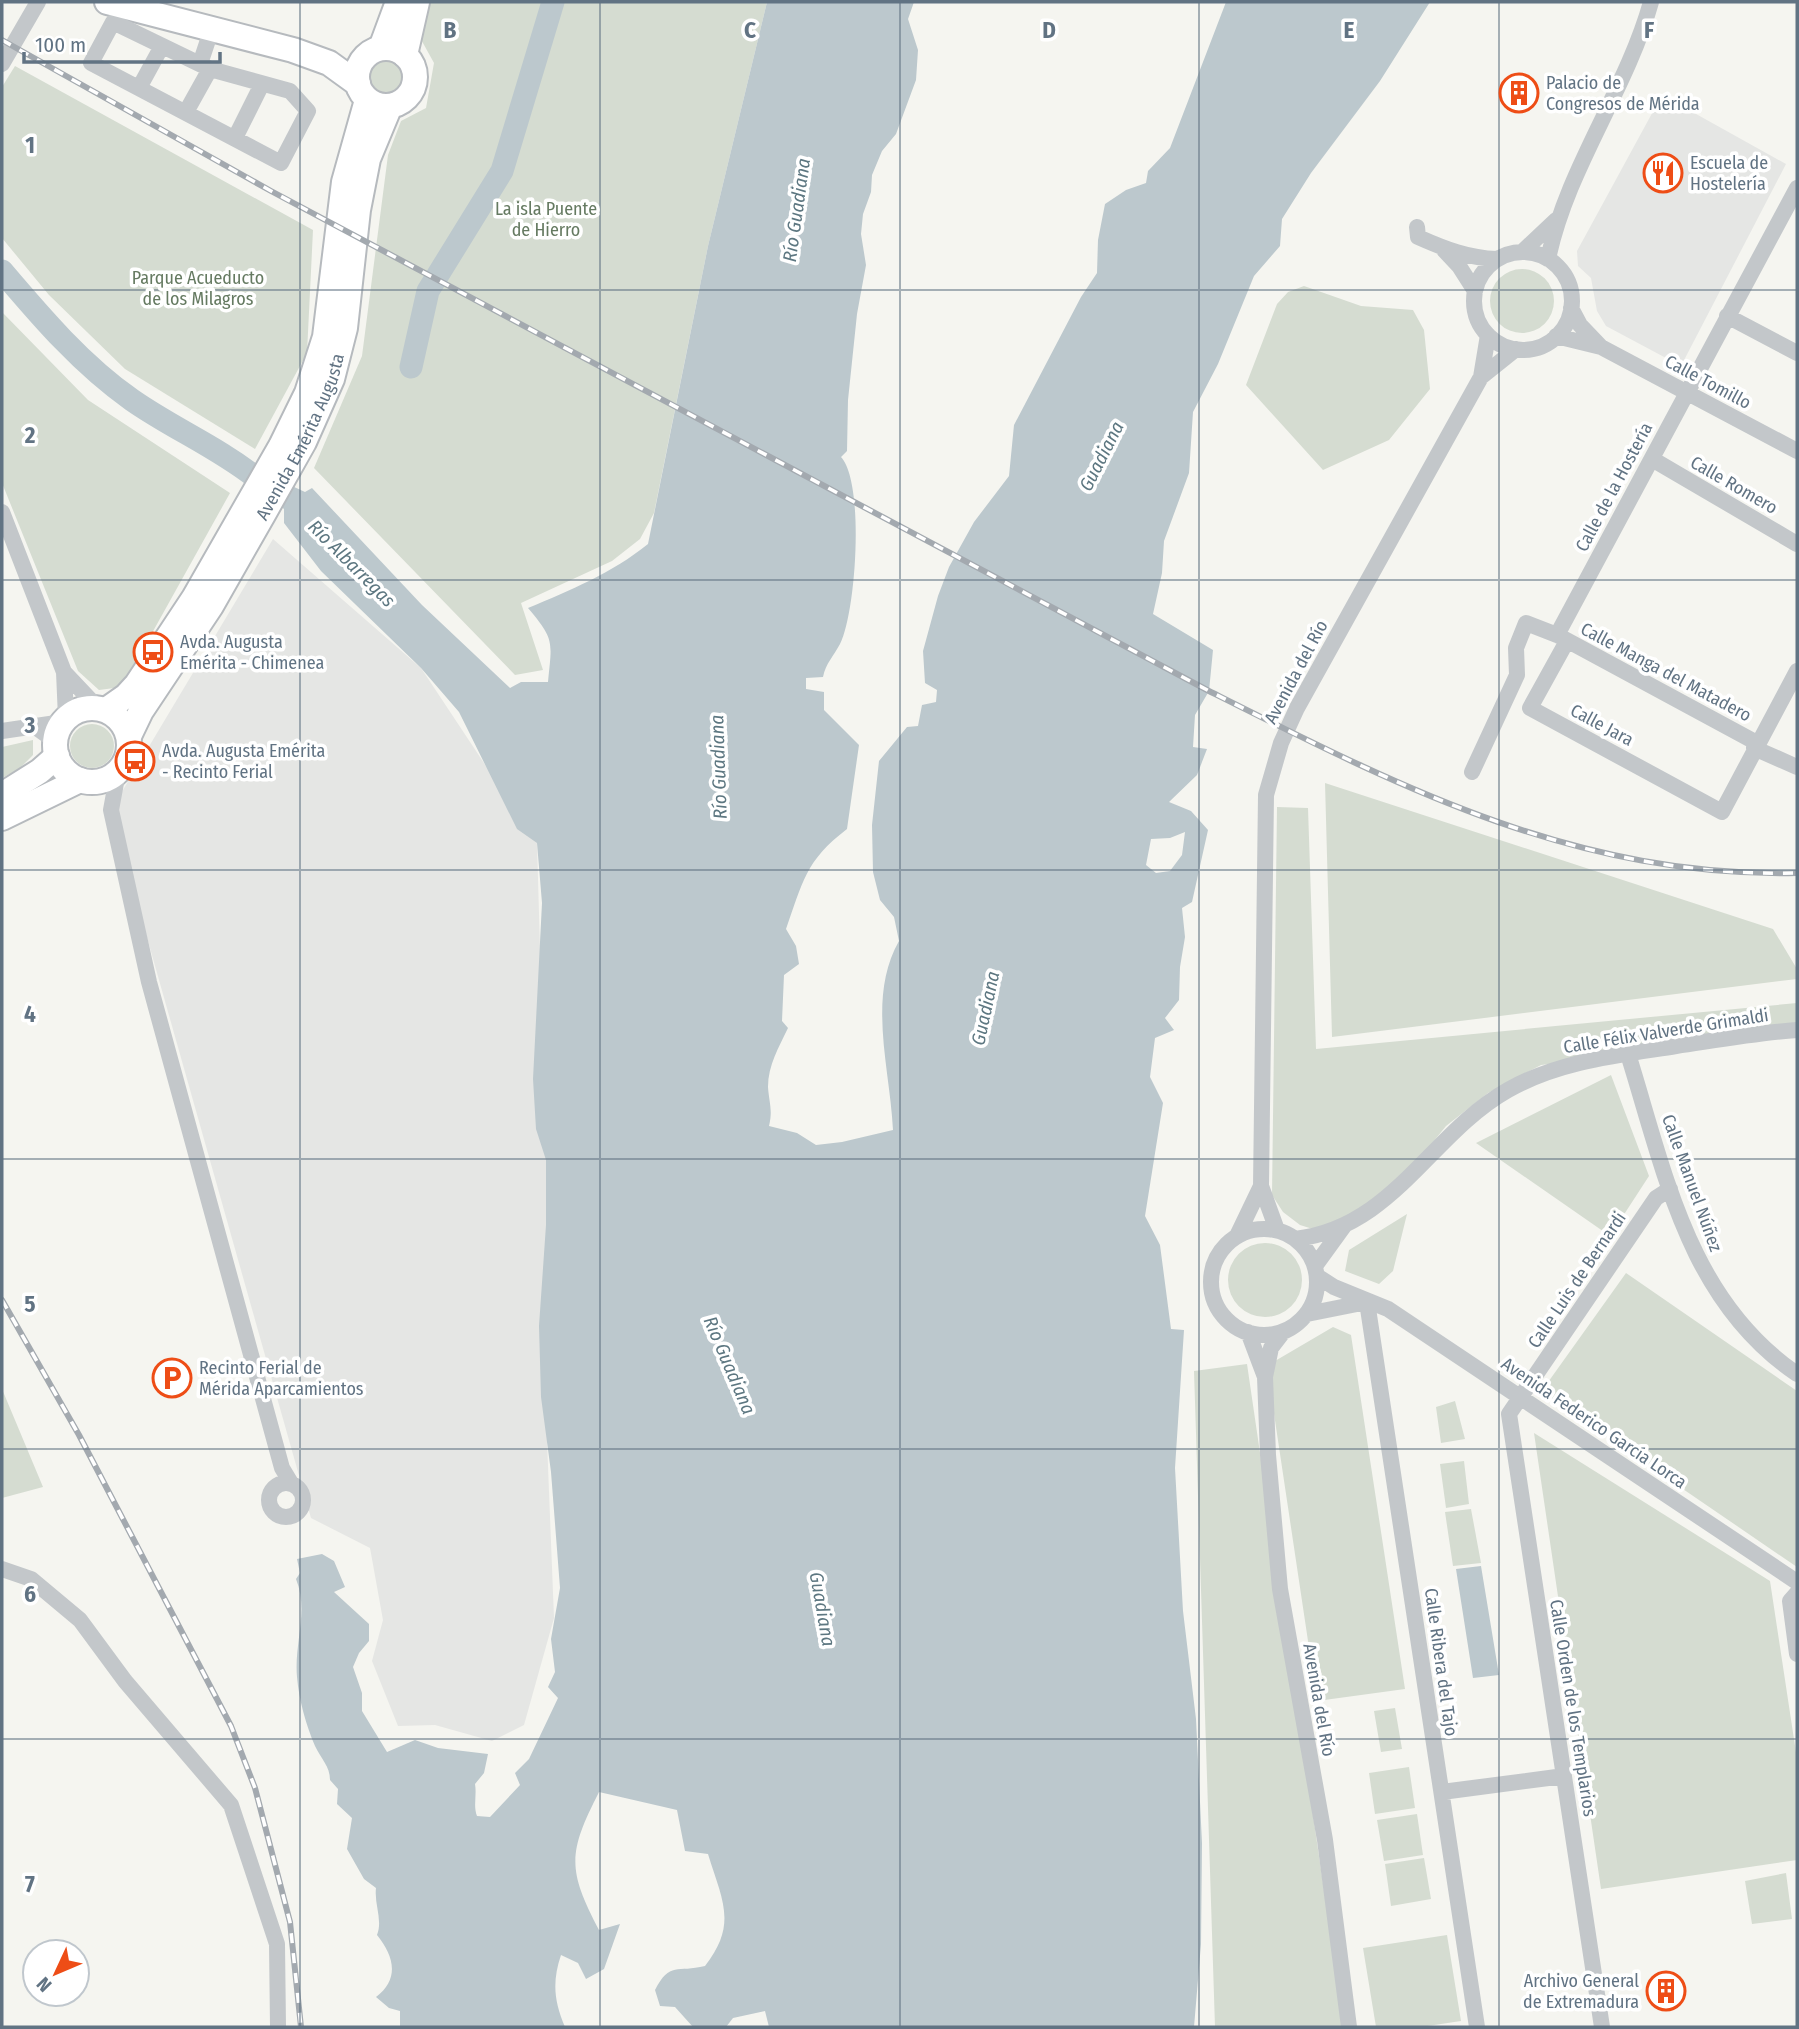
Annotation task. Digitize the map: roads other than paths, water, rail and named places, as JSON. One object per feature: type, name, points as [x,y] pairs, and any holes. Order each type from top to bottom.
[{"type":"main road","points":[[377,75],[398,2]]},
{"type":"main road","points":[[377,75],[417,2]]},
{"type":"main road","points":[[110,12],[212,31],[293,50],[329,63],[377,75]]},
{"type":"main road","name":"Avenida Emérita Augusta","points":[[102,709],[126,696],[137,684],[256,509],[332,379],[345,328],[377,75]]},
{"type":"main road","name":"Avenida Emérita Augusta","points":[[129,736],[141,711],[211,606],[256,509]]},
{"type":"main road","points":[[2,795],[40,771],[60,734],[81,709],[102,709],[120,720],[129,736],[128,755],[118,772],[102,781],[80,780],[2,818]]},
{"type":"main road","points":[[60,734],[66,771],[80,780]]},
{"type":"street","points":[[2,64],[38,2]]},
{"type":"street","points":[[1548,259],[1556,220],[1640,39],[1651,2]]},
{"type":"street","points":[[110,12],[162,46],[205,67],[290,91],[308,111],[281,163],[91,63],[110,12]]},
{"type":"street","points":[[186,112],[205,67],[212,31]]},
{"type":"street","points":[[139,88],[162,46]]},
{"type":"street","points":[[235,138],[262,85]]},
{"type":"street","name":"Calle de la Hostería","points":[[1562,638],[1685,392],[1797,188]]},
{"type":"street","points":[[1417,227],[1418,237],[1442,248],[1472,258],[1497,259],[1522,252],[1556,220]]},
{"type":"street","points":[[1442,248],[1460,265],[1475,290]]},
{"type":"street","points":[[1497,259],[1486,267],[1475,290],[1474,307],[1479,323],[1488,335],[1516,349],[1530,349],[1556,336],[1566,324],[1571,308],[1571,296],[1564,275],[1548,259],[1522,252]]},
{"type":"street","name":"Calle Tomillo","points":[[1571,308],[1580,325],[1601,347]]},
{"type":"street","points":[[1727,316],[1797,353]]},
{"type":"street","name":"Avenida del Río","points":[[1277,1230],[1261,1186],[1264,818],[1269,782],[1281,743],[1297,708],[1481,377],[1488,335]]},
{"type":"street","name":"Calle Tomillo","points":[[1556,336],[1601,347],[1797,451]]},
{"type":"street","name":"Avenida del Río","points":[[1481,377],[1516,349]]},
{"type":"street","name":"Calle Romero","points":[[1652,459],[1797,544]]},
{"type":"street","points":[[2,512],[64,672],[102,709]]},
{"type":"street","points":[[1472,772],[1517,676],[1516,648],[1526,624],[1562,638]]},
{"type":"street","name":"Calle Manga del Matadero","points":[[1562,638],[1797,767]]},
{"type":"street","name":"Calle Jara","points":[[1562,638],[1530,708],[1722,812],[1756,745]]},
{"type":"street","points":[[1756,745],[1797,671]]},
{"type":"street","points":[[2,731],[34,726],[60,734],[64,672]]},
{"type":"street","points":[[118,772],[111,810],[149,982],[234,1300],[282,1468],[290,1483]]},
{"type":"street","name":"Calle Félix Valverde Grimaldi","points":[[1295,1239],[1317,1236],[1344,1226],[1396,1191],[1462,1122],[1507,1090],[1559,1067],[1628,1054],[1797,1030]]},
{"type":"street","name":"Calle Manuel Núñez","points":[[1628,1054],[1690,1245],[1719,1298],[1766,1350],[1797,1374]]},
{"type":"street","name":"Avenida del Río","points":[[1237,1236],[1261,1186]]},
{"type":"street","name":"Calle Luis de Bernardi","points":[[1521,1398],[1656,1198],[1670,1189]]},
{"type":"street","name":"Calle Félix Valverde Grimaldi","points":[[1316,1271],[1344,1226]]},
{"type":"street","points":[[1307,1314],[1313,1302],[1316,1271],[1307,1251],[1295,1239],[1277,1230],[1250,1230],[1224,1247],[1215,1262],[1211,1278],[1213,1296],[1226,1318],[1248,1332],[1272,1334],[1284,1331],[1307,1314],[1367,1302]]},
{"type":"street","name":"Avenida Federico García Lorca","points":[[1316,1271],[1367,1302],[1388,1309],[1797,1582]]},
{"type":"street","name":"Calle Ribera del Tajo","points":[[1367,1302],[1477,2027]]},
{"type":"street","name":"Avenida del Río","points":[[1284,1331],[1271,1348],[1265,1377],[1268,1455],[1279,1589],[1325,1840],[1349,2027]]},
{"type":"street","name":"Avenida del Río","points":[[1248,1332],[1265,1377]]},
{"type":"street","name":"Calle Orden de los Templarios","points":[[1521,1398],[1510,1414],[1602,2027]]},
{"type":"street","points":[[2,1569],[31,1579],[80,1620],[125,1681],[230,1805],[277,1944],[278,2027]]},
{"type":"street","points":[[1797,1593],[1790,1601],[1797,1654]]},
{"type":"street","points":[[1442,1792],[1564,1776]]},
{"type":"water","points":[[767,2],[914,2],[908,19],[918,50],[916,80],[896,134],[882,151],[872,175],[871,192],[863,214],[861,234],[866,265],[857,314],[848,400],[847,451],[841,457],[849,471],[855,519],[856,549],[850,605],[840,644],[823,677],[806,678],[806,689],[824,692],[824,710],[859,745],[847,829],[822,852],[807,873],[786,929],[796,946],[799,964],[784,975],[782,1021],[788,1028],[768,1079],[771,1111],[769,1126],[797,1133],[816,1145],[842,1142],[893,1130],[882,1009],[889,963],[899,941],[894,917],[880,900],[873,872],[872,825],[879,761],[907,727],[918,726],[922,705],[936,702],[937,690],[925,683],[923,651],[938,596],[949,567],[974,522],[1009,476],[1014,425],[1081,297],[1097,273],[1098,240],[1105,204],[1126,190],[1146,183],[1148,171],[1170,148],[1226,2],[1430,2],[1380,81],[1311,173],[1282,219],[1280,246],[1254,276],[1218,364],[1193,412],[1189,473],[1164,541],[1162,573],[1153,614],[1213,650],[1209,691],[1195,715],[1193,747],[1207,749],[1197,775],[1169,802],[1191,811],[1208,830],[1192,902],[1182,908],[1185,937],[1180,967],[1179,1000],[1165,1018],[1174,1030],[1155,1038],[1150,1077],[1163,1103],[1145,1216],[1160,1245],[1171,1329],[1184,1330],[1175,1468],[1183,1611],[1196,1719],[1202,1843],[1201,1944],[1194,2027],[769,2027],[765,2011],[733,2018],[726,2027],[693,2027],[675,2007],[660,2006],[655,1990],[670,1972],[705,1966],[721,1937],[724,1924],[722,1899],[708,1854],[685,1851],[677,1810],[599,1792],[577,1846],[577,1876],[599,1930],[620,1924],[604,1969],[586,1979],[578,1963],[561,1955],[555,1991],[565,2027],[400,2027],[400,2011],[389,2008],[376,1997],[389,1983],[392,1967],[387,1951],[377,1935],[379,1924],[376,1888],[364,1879],[347,1849],[352,1818],[337,1804],[338,1789],[330,1780],[327,1767],[315,1746],[299,1695],[297,1664],[301,1603],[296,1579],[300,1573],[297,1559],[322,1554],[334,1561],[345,1587],[334,1592],[369,1624],[369,1641],[359,1653],[353,1667],[362,1693],[362,1711],[387,1752],[415,1740],[438,1748],[488,1754],[484,1773],[475,1784],[477,1816],[490,1817],[520,1785],[515,1773],[529,1759],[558,1698],[548,1687],[555,1672],[551,1639],[560,1588],[551,1472],[541,1397],[539,1326],[546,1225],[546,1160],[536,1129],[533,1079],[542,903],[537,843],[517,829],[459,712],[421,668],[321,571],[284,523],[284,509],[240,471],[231,458],[305,492],[312,488],[422,605],[510,688],[521,682],[548,682],[550,642],[543,627],[528,608],[606,572],[648,544],[708,246]],"holes":[[[1185,832],[1182,855],[1170,871],[1156,873],[1146,865],[1151,839],[1170,838]]]},
{"type":"water","points":[[1481,1566],[1499,1675],[1473,1678],[1456,1569]]},
{"type":"waterway","points":[[411,367],[428,291],[502,171],[553,2]]},
{"type":"waterway","name":"Río Albarregas","points":[[2,271],[63,340],[96,372],[147,410],[255,477]]},
{"type":"railway","points":[[2,40],[271,191],[1209,691],[1351,761],[1492,820],[1565,843],[1639,860],[1716,871],[1797,873]]},
{"type":"railway","points":[[2,1300],[79,1435],[231,1726],[255,1788],[290,1922],[301,2027]]},
{"type":"place","name":"Palacio de Congresos de Mérida","points":[[1519,93]]},
{"type":"place","name":"Escuela de Hostelería","points":[[1663,173]]},
{"type":"place","name":"Avda. Augusta Emérita - Chimenea","points":[[153,652]]},
{"type":"place","name":"Avda. Augusta Emérita - Recinto Ferial","points":[[135,761]]},
{"type":"place","name":"Recinto Ferial de Mérida Aparcamientos","points":[[172,1378]]},
{"type":"place","name":"Archivo General de Extremadura","points":[[1666,1991]]},
{"type":"park label","name":"La isla Puente de Hierro","points":[[546,220]]},
{"type":"park label","name":"Parque Acueducto de los Milagros","points":[[198,288]]},
{"type":"water label","name":"Río Guadiana","points":[[796,210]]},
{"type":"water label","name":"Guadiana","points":[[1101,456]]},
{"type":"water label","name":"Río Guadiana","points":[[718,767]]},
{"type":"water label","name":"Guadiana","points":[[985,1008]]},
{"type":"water label","name":"Río Guadiana","points":[[730,1365]]},
{"type":"water label","name":"Guadiana","points":[[823,1609]]}]
